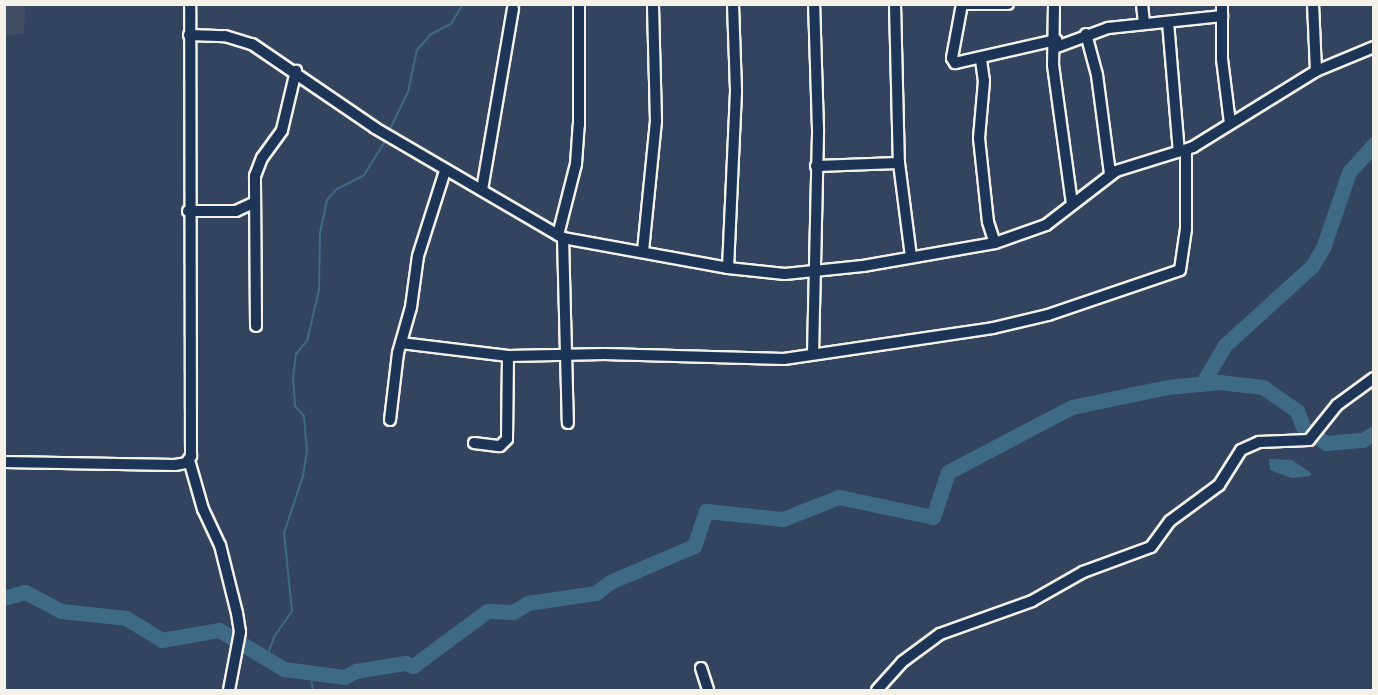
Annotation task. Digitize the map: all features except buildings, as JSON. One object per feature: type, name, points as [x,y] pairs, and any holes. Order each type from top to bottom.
[{"type":"street","points":[[190,4],[189,460],[203,509],[220,544],[237,612],[240,632],[229,690]]},
{"type":"street","points":[[568,423],[561,237],[571,188],[579,125],[579,4]]},
{"type":"street","points":[[643,251],[656,121],[653,4]]},
{"type":"street","points":[[728,268],[736,90],[733,4]]},
{"type":"street","points":[[813,354],[816,272],[814,4]]},
{"type":"street","points":[[895,4],[899,163],[911,257]]},
{"type":"street","points":[[1008,4],[962,4],[952,61],[981,60],[1143,22],[1168,22],[1222,10],[1222,59],[1230,123]]},
{"type":"street","points":[[1054,4],[1053,65],[1072,204]]},
{"type":"street","points":[[1142,4],[1143,22]]},
{"type":"street","points":[[1313,4],[1316,71]]},
{"type":"street","points":[[482,190],[513,9]]},
{"type":"street","points":[[401,343],[508,356],[566,354],[784,359],[879,347],[1002,326],[1048,315],[1179,270],[1186,230],[1182,151],[1168,22]]},
{"type":"street","points":[[1086,34],[1097,75],[1110,174]]},
{"type":"street","points":[[189,35],[239,39],[297,71],[347,110],[445,171],[561,237],[765,274],[816,272],[995,243],[1046,225],[1110,174],[1128,165],[1182,151],[1316,71],[1374,47]]},
{"type":"street","points":[[981,60],[984,81],[979,138],[988,222],[995,243]]},
{"type":"street","points":[[256,327],[253,203],[257,166],[282,130],[297,71]]},
{"type":"street","points":[[816,166],[899,163]]},
{"type":"street","points":[[390,420],[401,343],[411,308],[418,256],[445,171]]},
{"type":"street","points":[[188,211],[236,211],[253,203]]},
{"type":"street","points":[[474,443],[500,446],[507,439],[508,356]]},
{"type":"street","points":[[881,688],[902,662],[940,634],[1032,601],[1083,572],[1151,547],[1170,521],[1219,485],[1241,450],[1259,442],[1309,440],[1337,405],[1374,378]]},
{"type":"street","points":[[4,462],[175,465],[189,460]]},
{"type":"street","points":[[701,668],[708,690]]},
{"type":"shaded area","points":[[5,4],[25,5],[24,33],[5,36]]},
{"type":"shaded area","points":[[1269,459],[1292,460],[1311,473],[1310,476],[1292,478],[1270,470]]},
{"type":"waterway","points":[[389,131],[408,92],[417,50],[431,34],[451,24],[463,4]]},
{"type":"waterway","points":[[266,659],[274,637],[292,611],[284,533],[303,476],[307,451],[304,416],[295,406],[293,378],[296,354],[307,341],[319,290],[320,233],[327,200],[337,189],[364,175],[387,138]]},
{"type":"waterway","points":[[1202,384],[1225,345],[1312,266],[1323,248],[1349,172],[1374,144]]},
{"type":"waterway","points":[[4,598],[25,592],[61,611],[126,618],[162,640],[219,630],[284,669],[344,677],[356,671],[405,663],[413,666],[487,611],[513,612],[528,603],[596,593],[610,582],[694,546],[706,511],[783,519],[839,497],[933,517],[948,472],[1072,407],[1168,387],[1219,382],[1263,387],[1297,411],[1303,427],[1326,443],[1363,440],[1374,433]]},
{"type":"waterway","points":[[310,673],[313,690]]}]
